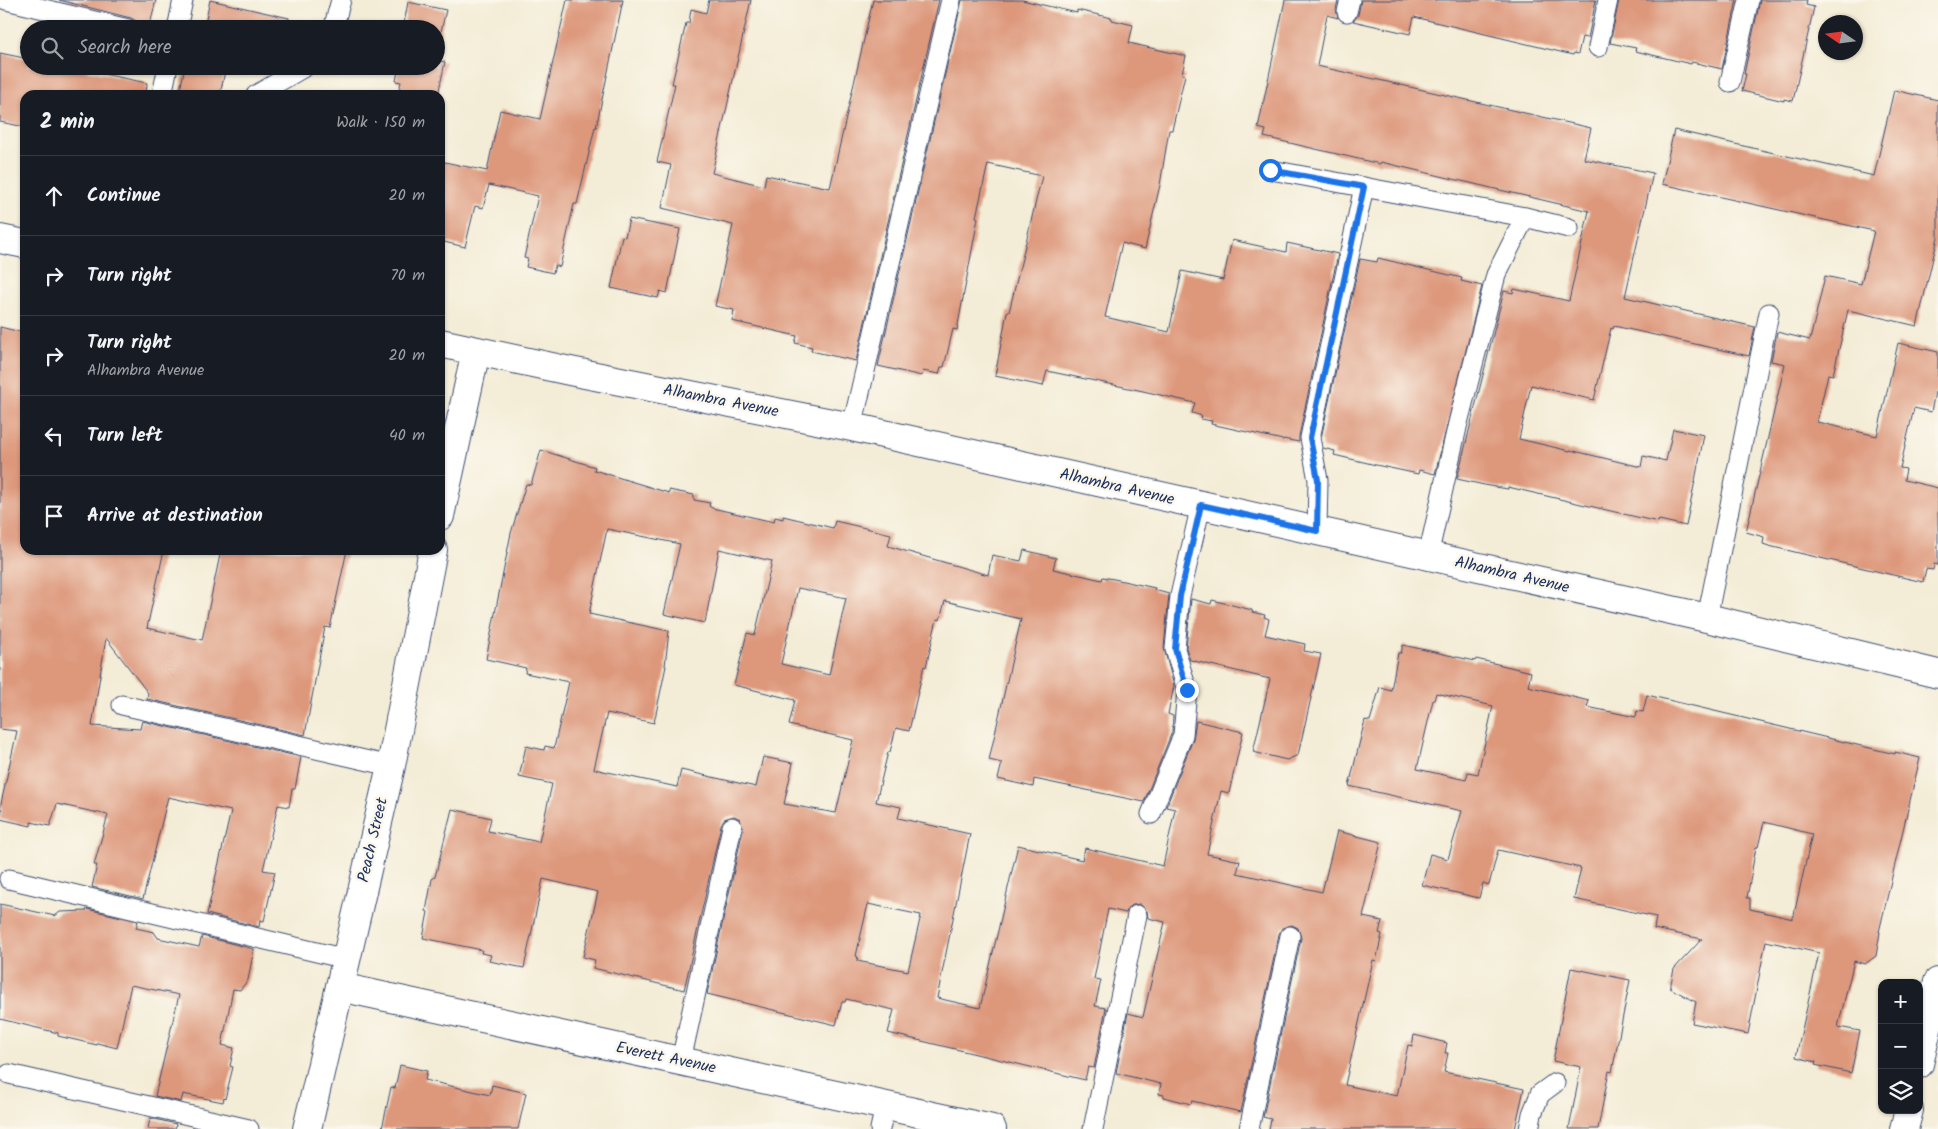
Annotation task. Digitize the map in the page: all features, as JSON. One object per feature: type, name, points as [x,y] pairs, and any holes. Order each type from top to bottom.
[{"type":"street","points":[[0,239],[20,243]]},
{"type":"street","name":"Alhambra Avenue","points":[[445,344],[852,427],[1707,618],[1938,674]]},
{"type":"street","points":[[445,493],[476,351]]},
{"type":"street","name":"Peach Street","points":[[307,1129],[391,766],[432,555]]},
{"type":"street","points":[[1926,1060],[1938,982]]},
{"type":"street","name":"Everett Avenue","points":[[340,987],[681,1061],[882,1117],[992,1129]]},
{"type":"street","points":[[1904,1129],[1908,1114]]},
{"type":"lane","points":[[6,0],[90,20]]},
{"type":"lane","points":[[179,20],[183,0]]},
{"type":"lane","points":[[335,20],[341,0]]},
{"type":"lane","points":[[852,427],[951,0]]},
{"type":"lane","points":[[1598,47],[1608,0]]},
{"type":"lane","points":[[1730,82],[1749,0]]},
{"type":"lane","points":[[163,90],[166,75]]},
{"type":"lane","points":[[265,90],[290,75]]},
{"type":"lane","points":[[1270,170],[1525,217],[1569,228]]},
{"type":"lane","points":[[1317,531],[1318,480],[1310,438],[1364,187]]},
{"type":"lane","points":[[1428,556],[1458,423],[1496,275],[1525,217]]},
{"type":"lane","points":[[1707,618],[1769,313]]},
{"type":"lane","points":[[1151,814],[1183,735],[1187,690],[1175,649],[1180,596],[1201,505]]},
{"type":"lane","points":[[122,705],[391,766]]},
{"type":"lane","points":[[681,1061],[732,828]]},
{"type":"lane","points":[[10,878],[346,959]]},
{"type":"lane","points":[[1094,1129],[1137,915]]},
{"type":"lane","points":[[1249,1129],[1290,936]]},
{"type":"lane","points":[[9,1074],[249,1129]]},
{"type":"lane","points":[[1529,1129],[1540,1094],[1555,1083]]},
{"type":"building","points":[[59,0],[156,0],[151,20],[134,20]]},
{"type":"building","points":[[210,0],[289,18],[289,20],[206,20]]},
{"type":"building","points":[[567,0],[623,0],[596,128],[577,204],[574,204],[560,267],[555,265],[553,273],[526,267],[528,259],[524,258],[538,196],[489,185],[483,208],[475,206],[465,247],[445,242],[445,162],[487,171],[500,110],[540,119]]},
{"type":"building","points":[[709,0],[751,0],[712,173],[764,186],[766,175],[830,188],[873,0],[939,0],[856,361],[811,351],[812,347],[795,343],[797,336],[732,321],[734,310],[715,306],[733,225],[662,208],[671,165],[657,162],[675,84],[672,84],[691,9],[706,13]]},
{"type":"building","points":[[962,0],[1022,0],[1077,13],[1077,10],[1112,18],[1112,20],[1133,25],[1129,43],[1186,56],[1182,74],[1185,75],[1172,130],[1169,130],[1160,185],[1145,249],[1122,243],[1105,317],[1169,332],[1182,271],[1223,280],[1232,240],[1286,252],[1287,243],[1338,254],[1299,442],[1211,424],[1212,421],[1201,419],[1202,416],[1192,413],[1195,403],[1143,391],[1047,371],[1043,386],[995,376],[1007,312],[1009,312],[1042,176],[988,164],[976,217],[978,218],[957,330],[953,329],[944,367],[941,367],[939,374],[923,371],[922,376],[878,366]]},
{"type":"building","points":[[1285,0],[1338,0],[1336,10],[1338,18],[1327,15],[1317,66],[1591,128],[1584,159],[1653,173],[1625,297],[1755,327],[1749,356],[1614,326],[1613,329],[1611,328],[1594,400],[1531,385],[1519,439],[1641,467],[1643,456],[1666,461],[1673,429],[1704,435],[1686,526],[1659,520],[1658,522],[1508,487],[1508,489],[1457,479],[1504,291],[1513,293],[1514,289],[1569,301],[1589,211],[1381,162],[1380,164],[1264,137],[1266,130],[1258,128]]},
{"type":"building","points":[[1361,0],[1596,0],[1588,38],[1582,37],[1578,54],[1574,53],[1573,55],[1414,17],[1410,34],[1353,21],[1358,15]]},
{"type":"building","points":[[1619,0],[1737,0],[1722,69],[1635,51],[1636,48],[1610,43]]},
{"type":"building","points":[[1760,0],[1807,0],[1806,5],[1814,7],[1793,101],[1784,99],[1784,101],[1742,91]]},
{"type":"building","points":[[408,2],[446,10],[444,20],[405,20]]},
{"type":"building","points":[[0,53],[20,57],[20,75],[108,75],[147,83],[146,90],[20,90],[20,126],[0,122]]},
{"type":"building","points":[[183,75],[224,75],[221,90],[180,90]]},
{"type":"building","points":[[397,75],[442,75],[439,90],[399,90],[401,82],[396,81]]},
{"type":"building","points":[[1894,90],[1938,100],[1938,237],[1917,326],[1848,310],[1833,375],[1828,374],[1817,422],[1877,436],[1898,343],[1938,352],[1938,392],[1935,392],[1931,412],[1914,408],[1900,468],[1906,469],[1904,480],[1938,488],[1938,565],[1934,564],[1933,570],[1926,569],[1923,582],[1769,546],[1763,544],[1764,537],[1746,532],[1785,364],[1771,361],[1777,332],[1810,340],[1825,276],[1861,284],[1874,231],[1662,184],[1674,130],[1874,176]]},
{"type":"building","points":[[629,219],[680,229],[667,293],[660,291],[658,298],[611,288],[622,236],[625,237]]},
{"type":"building","points":[[1378,258],[1462,278],[1461,281],[1482,286],[1435,474],[1419,470],[1418,474],[1376,465],[1334,455],[1335,451],[1323,448],[1321,438],[1360,259],[1377,262]]},
{"type":"building","points":[[0,327],[20,332],[20,555],[163,555],[147,628],[202,640],[220,555],[346,555],[330,628],[325,627],[305,735],[147,699],[148,693],[106,638],[92,726],[140,729],[142,721],[301,757],[295,789],[292,789],[289,807],[278,805],[263,870],[275,872],[264,921],[260,920],[259,927],[207,914],[231,811],[168,797],[143,899],[92,887],[97,865],[94,865],[108,815],[57,804],[50,826],[31,822],[31,826],[0,819],[2,809],[0,808],[17,731],[0,729]]},
{"type":"building","points":[[541,450],[595,467],[594,470],[669,493],[669,490],[694,495],[694,500],[710,503],[709,506],[712,508],[774,522],[775,517],[783,519],[783,516],[833,528],[835,521],[891,534],[888,546],[988,575],[992,555],[1021,561],[1024,550],[1056,558],[1053,569],[1102,580],[1103,577],[1114,579],[1155,588],[1154,590],[1169,594],[1164,648],[1174,686],[1168,714],[1173,716],[1172,732],[1144,802],[1034,779],[1033,787],[998,779],[1002,763],[989,760],[1021,619],[945,601],[940,620],[937,619],[909,731],[896,728],[876,802],[901,807],[898,818],[970,834],[937,998],[980,1008],[1018,845],[1082,860],[1085,848],[1163,866],[1175,809],[1166,807],[1193,739],[1196,721],[1243,732],[1229,793],[1221,791],[1207,854],[1240,861],[1237,873],[1322,892],[1337,831],[1381,842],[1363,917],[1382,921],[1379,933],[1382,934],[1376,961],[1373,960],[1345,1085],[1397,1096],[1408,1045],[1412,1046],[1414,1035],[1447,1043],[1445,1053],[1448,1053],[1444,1072],[1524,1089],[1515,1129],[1269,1129],[1271,1119],[1263,1117],[1301,938],[1298,928],[1292,925],[1282,928],[1279,934],[1241,1112],[1192,1101],[1191,1104],[1164,1097],[1164,1095],[1159,1094],[1161,1084],[1116,1073],[1128,1013],[1143,1017],[1165,922],[1148,918],[1147,911],[1140,904],[1128,908],[1126,913],[1108,909],[1094,979],[1101,980],[1095,1006],[1106,1008],[1094,1068],[1088,1067],[1085,1080],[888,1033],[894,1010],[846,999],[845,1002],[842,1002],[836,1025],[707,994],[743,829],[740,819],[734,816],[724,819],[721,825],[684,990],[593,968],[595,960],[583,957],[598,892],[543,879],[524,968],[489,961],[491,955],[481,953],[482,950],[423,938],[432,879],[435,877],[452,809],[491,818],[488,831],[539,842],[552,784],[519,777],[526,746],[544,750],[545,746],[554,748],[569,682],[525,673],[526,668],[486,659],[511,533],[526,484],[531,485]],"holes":[[[607,529],[680,544],[664,614],[705,623],[719,549],[772,561],[755,635],[747,633],[734,685],[795,700],[789,725],[853,740],[836,813],[784,804],[793,763],[763,757],[756,787],[681,770],[677,787],[594,769],[607,713],[654,723],[666,666],[669,631],[589,614]],[[798,588],[846,598],[829,675],[781,664]],[[868,904],[921,915],[908,971],[857,961],[858,957],[856,956]]]},
{"type":"building","points":[[1191,599],[1211,604],[1212,600],[1265,615],[1264,617],[1269,619],[1265,635],[1305,644],[1304,651],[1321,654],[1298,755],[1287,760],[1253,752],[1270,679],[1190,660],[1186,648]]},
{"type":"building","points":[[1403,645],[1531,672],[1528,686],[1589,701],[1587,707],[1636,717],[1637,711],[1643,712],[1647,695],[1895,754],[1895,752],[1920,758],[1879,932],[1876,956],[1865,964],[1854,961],[1838,1027],[1860,1031],[1851,1073],[1815,1065],[1816,1062],[1796,1057],[1819,953],[1766,941],[1748,1034],[1692,1023],[1696,1002],[1670,988],[1674,969],[1702,939],[1654,929],[1656,917],[1574,899],[1581,868],[1498,850],[1489,885],[1483,883],[1479,898],[1422,885],[1430,854],[1448,859],[1462,811],[1349,786],[1365,720],[1370,721],[1380,687],[1391,690],[1398,653],[1401,653]],"holes":[[[1436,693],[1493,706],[1478,774],[1468,772],[1466,780],[1417,769]],[[1764,822],[1812,834],[1793,919],[1750,909],[1750,898],[1747,898],[1756,847],[1758,847]]]},
{"type":"building","points":[[0,904],[55,916],[60,912],[86,911],[87,909],[138,921],[136,928],[154,932],[158,938],[199,947],[202,936],[254,949],[248,980],[240,990],[233,989],[222,1045],[234,1048],[230,1066],[233,1067],[223,1102],[183,1094],[181,1102],[155,1096],[179,995],[131,985],[117,1048],[58,1036],[58,1033],[0,1019]]},
{"type":"building","points":[[1571,968],[1630,980],[1612,1072],[1609,1071],[1598,1129],[1569,1129],[1581,1067],[1553,1061]]},
{"type":"building","points":[[400,1065],[427,1071],[425,1080],[490,1095],[492,1085],[526,1093],[518,1129],[382,1129],[391,1087],[395,1088]]},
{"type":"building","points":[[150,1118],[176,1124],[175,1129],[148,1129]]},
{"type":"route","points":[[1187,690],[1175,649],[1180,596],[1201,505],[1317,531],[1318,480],[1310,438],[1364,187],[1270,170]]}]
